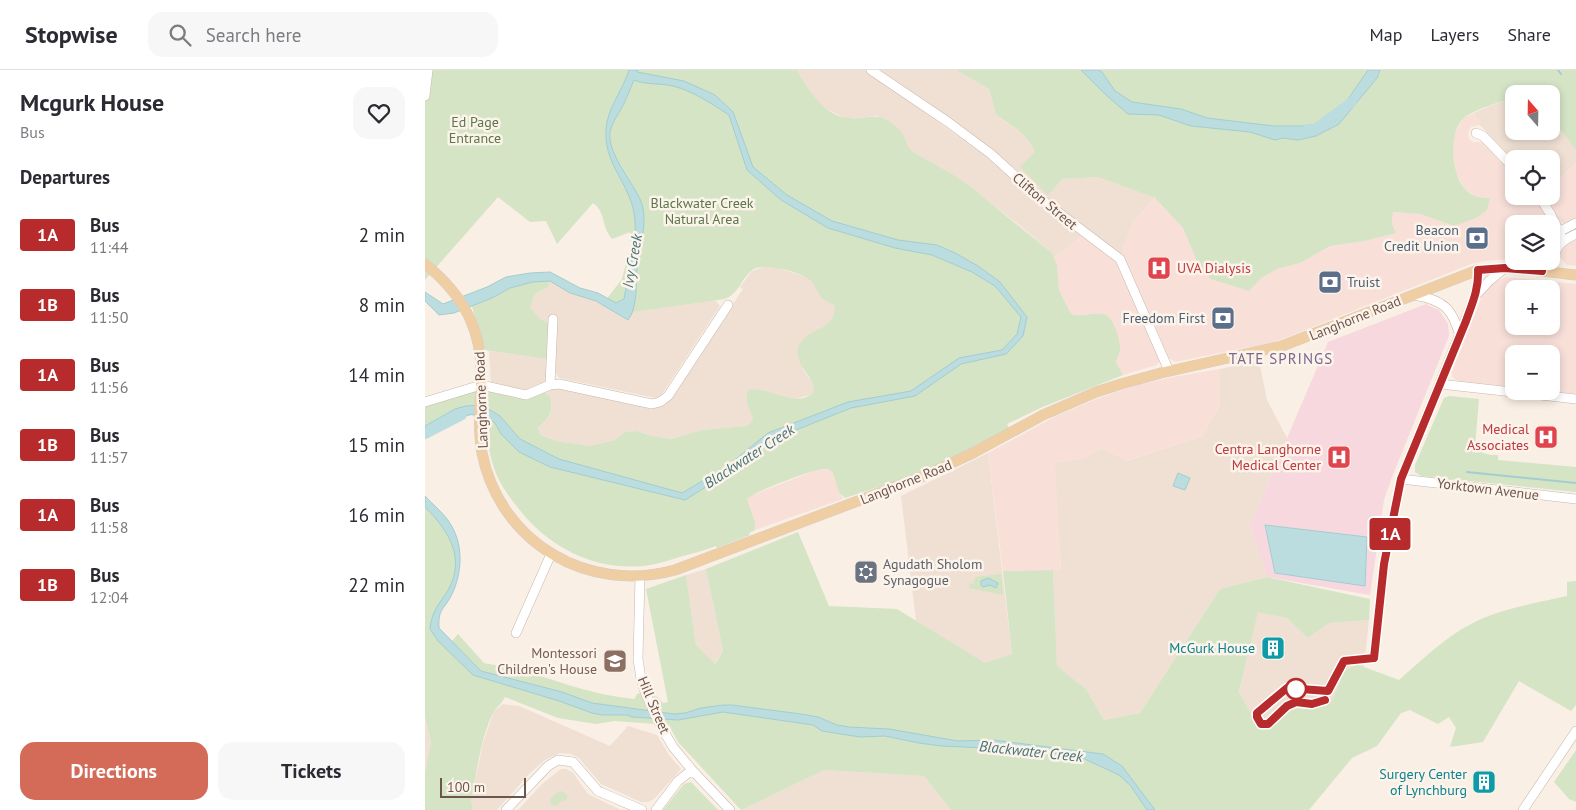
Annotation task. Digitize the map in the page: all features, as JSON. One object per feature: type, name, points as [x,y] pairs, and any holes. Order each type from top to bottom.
[{"type":"main road","name":"Langhorne Road","points":[[425,264],[449,284],[469,316],[479,341],[482,362],[482,451],[491,484],[505,510],[535,542],[571,565],[604,574],[640,576],[675,570],[924,476],[1066,404],[1121,384],[1169,371],[1282,346],[1478,270],[1505,268]]},
{"type":"main road","name":"Langhorne Road","points":[[1556,270],[1576,274]]},
{"type":"street","points":[[425,96],[428,70]]},
{"type":"street","name":"Clifton Street","points":[[871,70],[948,122],[991,154],[1037,196],[1120,259],[1169,371]]},
{"type":"street","points":[[1476,133],[1483,136],[1505,159]]},
{"type":"street","points":[[1560,231],[1576,223]]},
{"type":"street","points":[[1560,243],[1576,234]]},
{"type":"street","points":[[1475,296],[1505,268]]},
{"type":"street","points":[[1374,658],[1384,564],[1401,479],[1475,296],[1478,270]]},
{"type":"street","points":[[1414,294],[1431,298],[1451,312],[1459,337]]},
{"type":"street","points":[[425,402],[481,388],[526,396],[550,385],[559,384],[652,404],[659,402],[668,396],[728,305]]},
{"type":"street","points":[[550,385],[553,318]]},
{"type":"street","points":[[1440,384],[1576,399]]},
{"type":"street","name":"Yorktown Avenue","points":[[1401,479],[1576,499]]},
{"type":"street","points":[[516,633],[551,554]]},
{"type":"street","name":"Hill Street","points":[[640,576],[638,659],[641,679],[647,697],[673,747],[691,770],[730,810]]},
{"type":"street","points":[[1523,810],[1576,731]]},
{"type":"street","points":[[506,810],[548,766],[559,760],[573,762],[598,791],[642,810]]},
{"type":"street","points":[[656,810],[678,781],[691,770]]},
{"type":"shaded area","points":[[797,70],[865,70],[984,155],[1034,200],[1082,236],[1054,258],[1052,253],[1024,229],[954,175],[907,148],[904,136],[877,116],[847,119],[824,108],[815,99]]},
{"type":"shaded area","points":[[880,70],[956,70],[989,89],[996,115],[1022,133],[1031,142],[1036,152],[1062,179],[1098,177],[1155,198],[1133,222],[1121,255],[1045,198],[959,125]]},
{"type":"shaded area","points":[[1505,101],[1505,140],[1560,140],[1560,129],[1576,150],[1576,163],[1560,178],[1560,150],[1505,151],[1480,125],[1474,113]]},
{"type":"shaded area","points":[[1474,113],[1480,125],[1471,127],[1468,134],[1469,139],[1473,142],[1481,142],[1505,166],[1505,205],[1540,205],[1546,215],[1505,215],[1505,260],[1471,264],[1275,342],[1175,362],[1169,358],[1132,274],[1121,255],[1133,222],[1155,198],[1183,228],[1199,265],[1260,279],[1277,269],[1300,263],[1330,246],[1365,241],[1395,233],[1392,224],[1393,212],[1420,214],[1454,226],[1476,197],[1464,188],[1456,172],[1452,145],[1455,133],[1463,118]]},
{"type":"shaded area","points":[[1576,163],[1576,220],[1567,224],[1561,222],[1560,215],[1556,215],[1551,205],[1560,205],[1560,178]]},
{"type":"shaded area","points":[[1082,236],[1115,260],[1160,360],[1157,365],[1123,375],[1116,362],[1120,350],[1104,314],[1079,316],[1071,314],[1059,290],[1057,265],[1054,258]]},
{"type":"shaded area","points":[[1576,238],[1576,266],[1567,265],[1560,257],[1561,248]]},
{"type":"shaded area","points":[[763,267],[776,267],[808,278],[823,299],[835,307],[835,316],[832,321],[805,339],[798,353],[804,371],[813,384],[813,393],[795,399],[747,401],[753,419],[746,426],[702,430],[671,439],[651,436],[639,431],[626,432],[615,440],[590,446],[556,441],[541,435],[537,428],[550,415],[552,404],[543,392],[554,387],[655,408],[665,405],[743,289],[740,287],[752,271]]},
{"type":"shaded area","points":[[1506,277],[1536,280],[1505,280],[1505,335],[1560,335],[1560,282],[1576,284],[1576,394],[1560,392],[1560,345],[1505,345],[1505,386],[1458,381],[1452,377],[1452,372],[1483,294],[1489,285]]},
{"type":"shaded area","points":[[550,281],[570,293],[596,301],[627,320],[633,312],[715,300],[720,306],[662,394],[656,398],[559,378],[556,373],[556,316],[549,323],[540,319],[530,307],[535,294],[548,287]]},
{"type":"shaded area","name":"Centra Langhorne Medical Center","points":[[1426,304],[1439,310],[1448,324],[1449,336],[1384,500],[1370,595],[1267,577],[1250,525],[1328,342]]},
{"type":"shaded area","points":[[489,351],[547,359],[546,382],[522,391],[491,385]]},
{"type":"shaded area","points":[[1259,361],[1267,400],[1287,438],[1250,525],[1267,577],[1220,589],[1140,713],[1104,720],[1086,689],[1057,666],[1053,570],[1061,569],[1054,463],[1085,458],[1102,448],[1127,461],[1203,436],[1220,404],[1220,369]]},
{"type":"shaded area","points":[[1220,369],[1220,404],[1203,436],[1126,461],[1102,448],[1085,458],[1055,463],[1061,570],[1003,571],[988,453],[1056,416],[1096,399],[1137,385]]},
{"type":"shaded area","points":[[988,453],[1012,654],[985,664],[916,621],[901,496]]},
{"type":"shaded area","points":[[826,469],[833,473],[843,499],[755,530],[755,522],[747,499],[750,496],[814,471]]},
{"type":"shaded area","points":[[706,569],[723,651],[714,664],[696,645],[686,575]]},
{"type":"shaded area","points":[[1258,611],[1287,618],[1308,638],[1329,623],[1369,620],[1364,667],[1356,664],[1344,672],[1332,701],[1292,710],[1266,728],[1256,723],[1239,693]]},
{"type":"shaded area","points":[[503,704],[519,706],[610,746],[628,726],[657,735],[669,755],[681,769],[654,799],[648,802],[641,802],[601,784],[579,758],[571,754],[560,753],[545,760],[530,773],[497,810],[473,810],[471,801],[483,743],[494,711]]},
{"type":"shaded area","points":[[425,717],[431,742],[425,772]]},
{"type":"shaded area","points":[[561,769],[566,769],[573,773],[588,794],[621,810],[518,810],[542,784]]},
{"type":"shaded area","points":[[824,770],[924,776],[951,810],[741,810]]},
{"type":"green space","points":[[428,70],[797,70],[815,97],[830,111],[838,116],[848,118],[884,118],[901,131],[908,147],[913,152],[954,175],[972,188],[1052,253],[1057,265],[1059,290],[1071,314],[1102,314],[1109,317],[1112,321],[1120,347],[1116,362],[1123,375],[1040,408],[1007,424],[1009,428],[921,473],[845,498],[839,492],[833,473],[827,469],[820,469],[772,486],[747,499],[755,522],[755,530],[749,533],[750,535],[717,548],[716,546],[650,565],[631,567],[594,561],[577,555],[545,536],[531,523],[506,491],[493,466],[487,434],[489,431],[485,421],[471,415],[455,418],[425,434],[425,402],[481,385],[494,389],[543,392],[550,397],[551,411],[545,422],[537,428],[541,435],[556,441],[590,446],[615,440],[625,432],[638,431],[651,436],[671,439],[702,430],[746,426],[753,419],[747,400],[749,390],[765,391],[798,399],[813,393],[813,385],[800,361],[797,351],[803,339],[831,320],[835,307],[819,295],[812,282],[805,277],[790,271],[764,267],[751,271],[737,290],[725,299],[633,312],[628,320],[602,305],[622,279],[631,245],[630,232],[612,239],[606,229],[600,211],[593,203],[557,244],[546,221],[530,222],[498,197],[425,280],[425,95]]},
{"type":"green space","points":[[956,70],[1576,70],[1576,150],[1560,129],[1560,85],[1505,85],[1505,101],[1468,115],[1459,124],[1455,133],[1453,154],[1457,175],[1466,190],[1471,194],[1477,197],[1490,198],[1487,210],[1476,218],[1454,226],[1420,214],[1393,212],[1392,224],[1396,233],[1365,241],[1330,246],[1300,263],[1277,269],[1260,279],[1249,291],[1211,279],[1199,266],[1183,228],[1155,198],[1098,177],[1062,179],[1048,195],[1020,167],[1035,152],[1028,140],[1019,131],[996,115],[989,89]]},
{"type":"green space","points":[[550,281],[548,287],[535,294],[530,307],[540,319],[549,323],[547,359],[484,350],[472,306],[510,288],[533,282]]},
{"type":"green space","points":[[1449,396],[1479,399],[1475,446],[1481,446],[1483,453],[1498,455],[1498,460],[1576,467],[1576,492],[1421,476],[1415,472],[1415,465],[1444,398]]},
{"type":"green space","points":[[425,496],[448,521],[455,533],[460,551],[459,570],[455,588],[440,613],[439,628],[452,641],[458,634],[484,663],[505,667],[531,676],[532,673],[607,695],[634,699],[638,693],[658,697],[663,703],[668,702],[646,589],[686,575],[696,645],[715,664],[723,651],[706,569],[798,532],[829,606],[897,609],[985,663],[1012,654],[1003,571],[1053,570],[1057,666],[1086,689],[1104,720],[1140,713],[1220,589],[1267,577],[1370,599],[1369,620],[1329,623],[1308,638],[1287,618],[1258,612],[1239,692],[1256,723],[1266,728],[1292,710],[1332,701],[1344,672],[1356,664],[1399,680],[1434,649],[1463,629],[1483,618],[1506,610],[1567,596],[1567,582],[1576,581],[1576,705],[1571,711],[1519,681],[1483,742],[1450,747],[1456,728],[1449,717],[1438,724],[1410,710],[1401,713],[1377,746],[1352,758],[1309,810],[951,810],[924,776],[824,770],[741,810],[678,742],[669,725],[614,721],[596,724],[558,718],[505,697],[493,713],[485,734],[471,801],[473,810],[425,810],[425,772],[431,742],[425,717]]},
{"type":"green space","points":[[1001,574],[1003,595],[969,588],[969,583],[973,584],[976,577]]},
{"type":"green space","points":[[1576,750],[1576,802],[1569,799],[1554,782]]},
{"type":"green space","points":[[691,782],[718,810],[663,810],[684,784]]},
{"type":"green space","points":[[561,791],[567,795],[567,800],[561,801],[556,806],[552,805],[550,800]]},
{"type":"water","name":"Ivy Creek","points":[[629,70],[638,70],[637,72],[684,81],[715,95],[733,112],[753,167],[787,195],[832,221],[898,240],[937,245],[978,266],[1000,282],[1027,317],[1023,336],[1006,354],[961,364],[915,396],[851,408],[771,440],[728,473],[685,500],[550,467],[519,452],[501,434],[495,423],[482,413],[452,420],[425,433],[425,426],[455,409],[482,405],[500,416],[520,439],[559,459],[682,493],[726,467],[768,433],[848,402],[911,391],[959,358],[1002,350],[1017,334],[1021,317],[995,286],[972,272],[932,255],[895,248],[828,228],[781,200],[747,170],[729,115],[702,98],[680,88],[634,80],[610,132],[610,141],[617,160],[638,196],[644,212],[644,228],[637,268],[635,300],[633,311],[628,320],[596,301],[570,293],[550,281],[533,282],[510,288],[492,298],[454,313],[439,315],[425,301],[425,292],[443,304],[487,287],[506,277],[530,273],[550,272],[580,288],[598,293],[616,303],[624,299],[635,242],[635,220],[630,198],[608,152],[606,130],[609,114]]},
{"type":"water","points":[[1081,70],[1098,70],[1102,72],[1115,91],[1132,102],[1181,109],[1207,118],[1274,126],[1324,126],[1337,119],[1344,105],[1368,70],[1380,70],[1377,78],[1339,124],[1316,136],[1298,140],[1283,138],[1275,140],[1250,132],[1191,126],[1159,115],[1128,114]]},
{"type":"water","points":[[1178,473],[1190,478],[1185,490],[1173,486]]},
{"type":"water","points":[[425,496],[448,521],[455,533],[460,551],[459,570],[455,588],[440,613],[439,628],[481,671],[562,692],[592,703],[674,714],[701,708],[732,705],[818,717],[837,725],[849,727],[889,729],[958,741],[993,740],[1103,754],[1122,766],[1155,810],[1147,810],[1130,785],[1119,775],[1076,755],[1010,749],[941,746],[885,736],[860,737],[822,731],[813,725],[723,712],[678,720],[632,717],[627,715],[602,715],[473,675],[438,641],[430,629],[435,611],[452,582],[455,559],[448,537],[425,507]]},
{"type":"water","points":[[1265,525],[1367,537],[1365,586],[1275,573]]},
{"type":"water","points":[[988,578],[998,583],[996,588],[990,585],[983,587],[981,585],[981,581]]},
{"type":"waterway","points":[[1558,70],[1561,74]]},
{"type":"waterway","name":"Blackwater Creek","points":[[1308,129],[1315,129],[1352,102]]},
{"type":"waterway","name":"Blackwater Creek","points":[[425,434],[462,415]]},
{"type":"waterway","points":[[1467,472],[1576,483]]},
{"type":"bus line","name":"1A","points":[[1325,700],[1312,704],[1296,702],[1287,706],[1268,724],[1261,724],[1257,717],[1257,713],[1287,688],[1328,691],[1344,661],[1374,658],[1384,564],[1401,479],[1466,321],[1475,296],[1478,270],[1505,268]]},
{"type":"bus line","name":"1A","points":[[1533,270],[1542,270]]},
{"type":"place","name":"Beacon Credit Union","points":[[1477,238]]},
{"type":"place","name":"UVA Dialysis","points":[[1159,268]]},
{"type":"place","name":"Truist","points":[[1330,282]]},
{"type":"place","name":"Freedom First","points":[[1223,318]]},
{"type":"place","name":"Medical Associates","points":[[1546,437]]},
{"type":"place","name":"Centra Langhorne Medical Center","points":[[1339,457]]},
{"type":"place","name":"Agudath Sholom Synagogue","points":[[866,572]]},
{"type":"place","name":"McGurk House","points":[[1273,648]]},
{"type":"place","name":"Montessori Children's House","points":[[615,661]]},
{"type":"place","name":"Surgery Center of Lynchburg","points":[[1484,782]]},
{"type":"district","name":"TATE SPRINGS","points":[[1281,358]]},
{"type":"park label","name":"Ed Page Entrance","points":[[475,130]]},
{"type":"park label","name":"Blackwater Creek Natural Area","points":[[702,212]]}]
